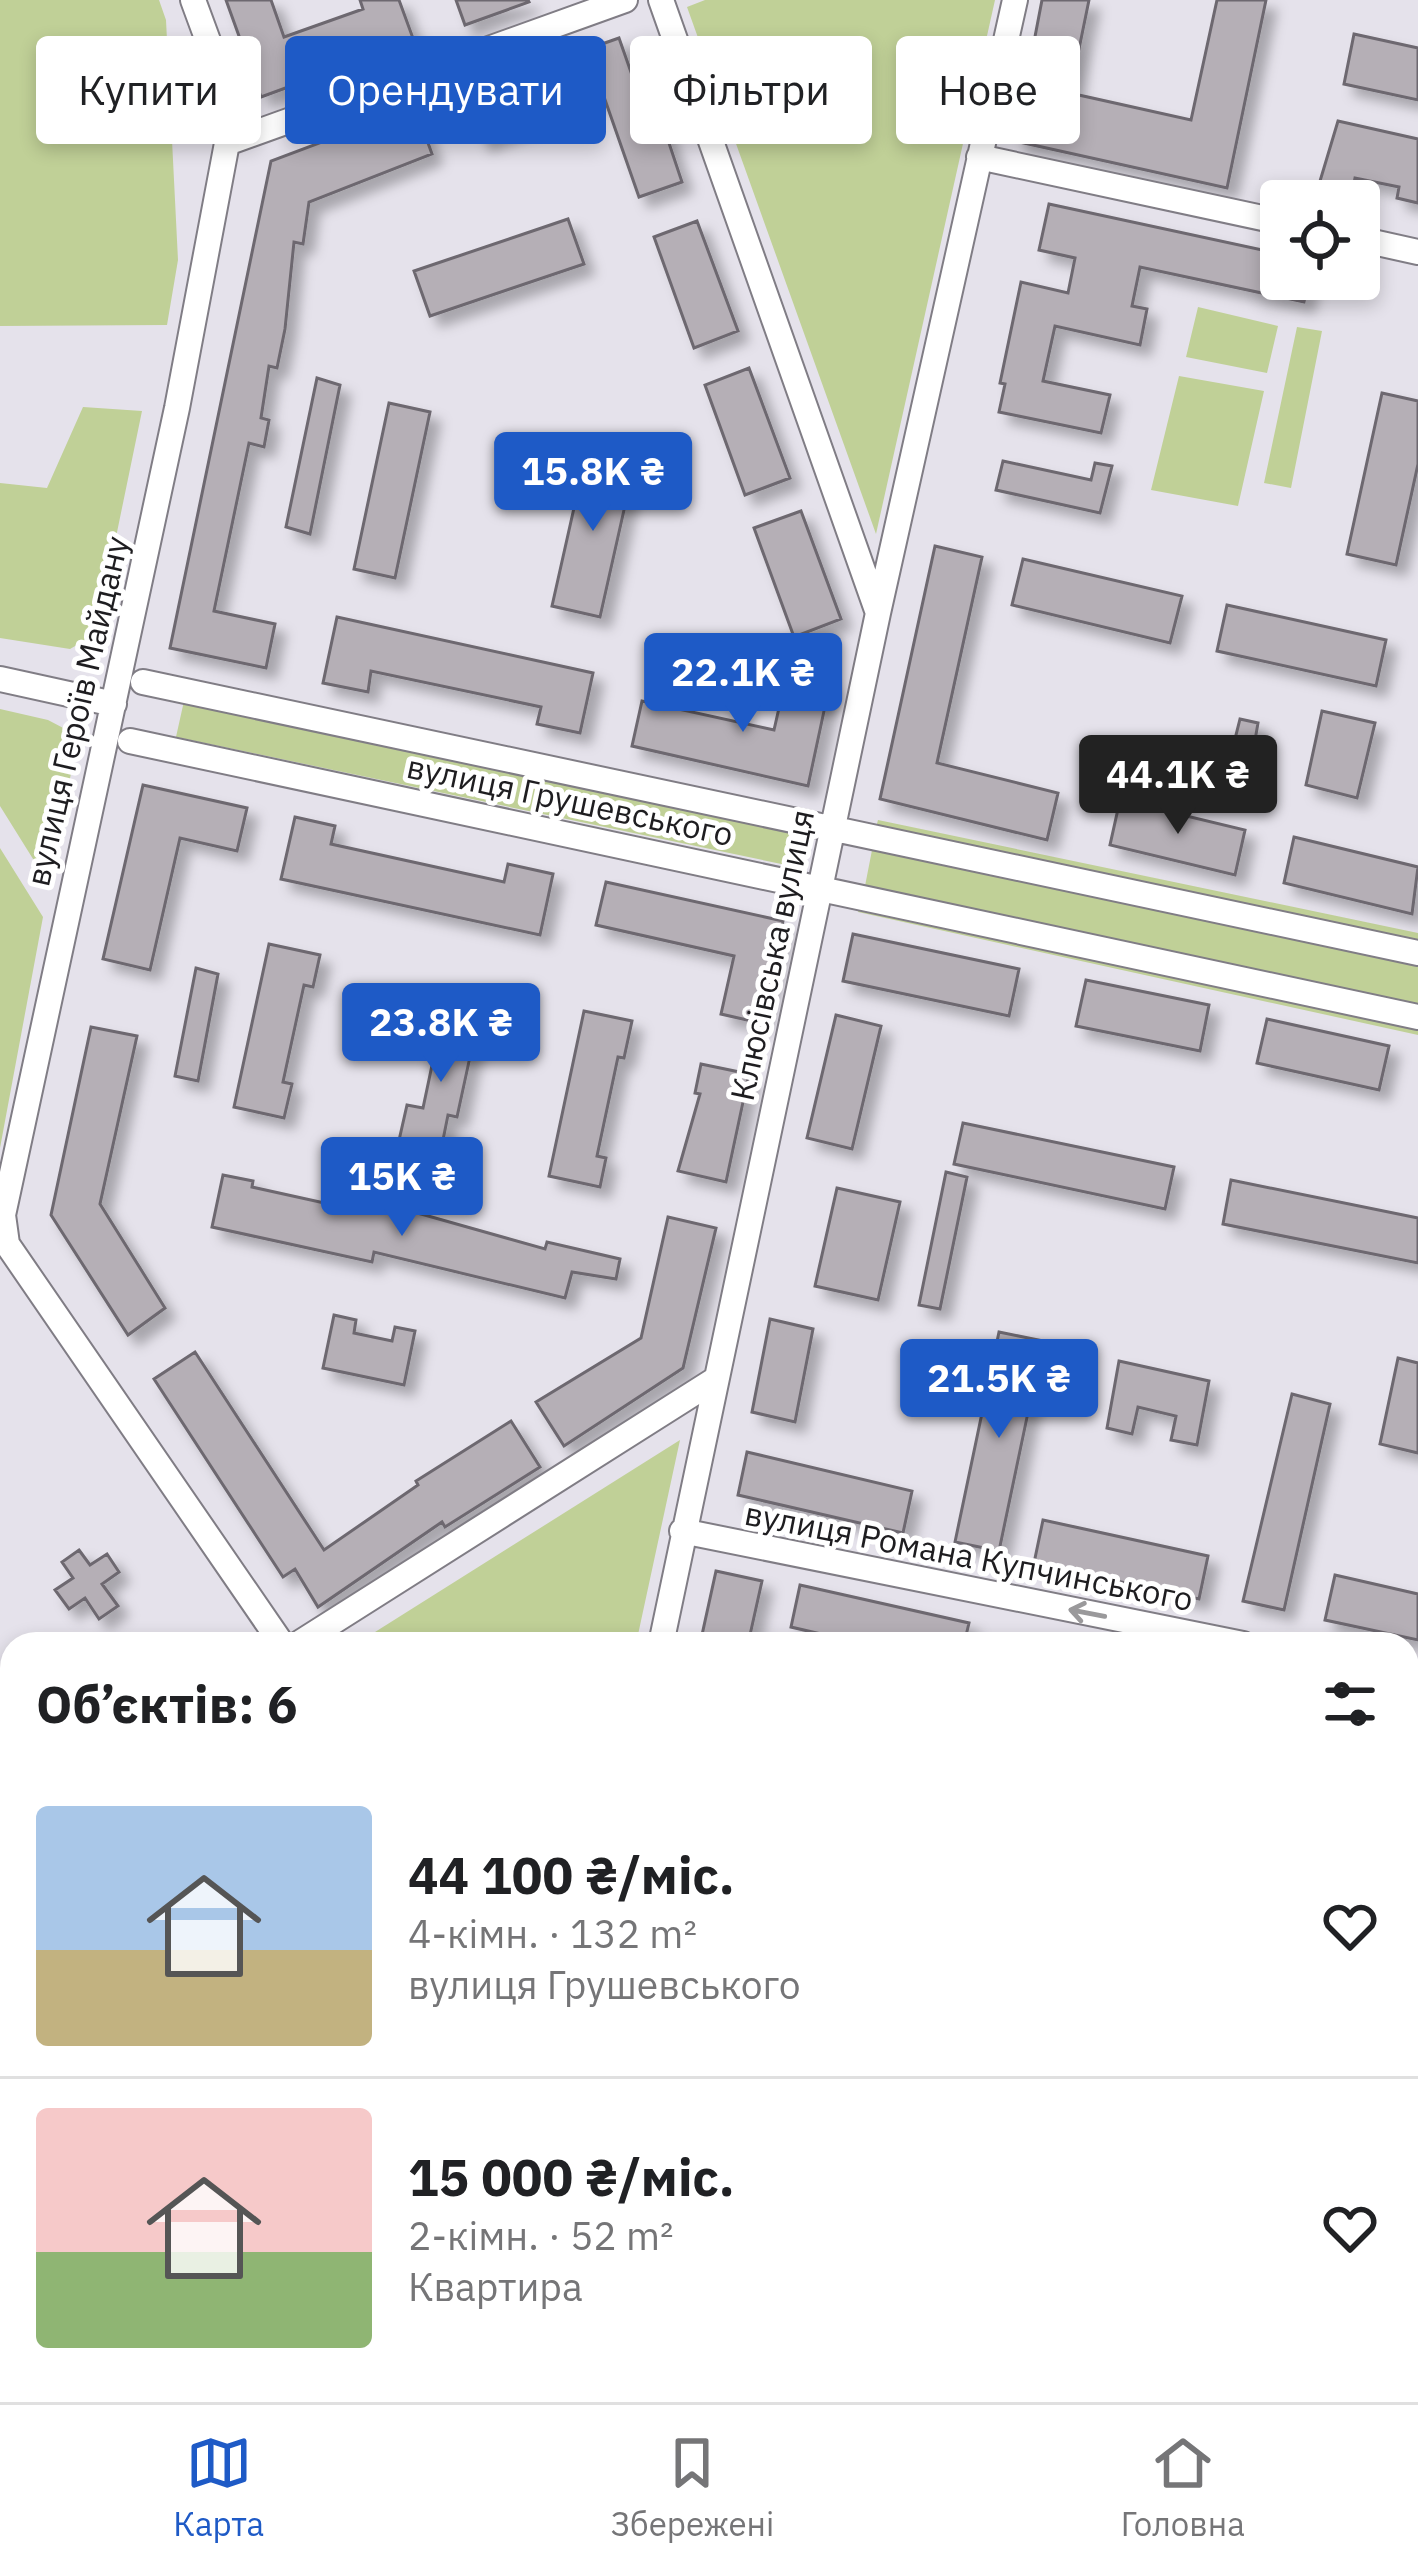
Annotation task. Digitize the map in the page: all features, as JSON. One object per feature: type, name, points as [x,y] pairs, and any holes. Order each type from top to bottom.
[{"type":"street","name":"вулиця Героїв Майдану","points":[[194,0],[207,36]]},
{"type":"street","points":[[261,131],[625,0]]},
{"type":"street","points":[[661,0],[878,613]]},
{"type":"street","name":"Клюсівська вулиця","points":[[663,1632],[878,613],[1015,0]]},
{"type":"street","name":"вулиця Героїв Майдану","points":[[227,144],[114,704],[3,1215],[7,1244],[274,1632]]},
{"type":"street","points":[[979,157],[1260,218]]},
{"type":"street","points":[[1380,244],[1418,252]]},
{"type":"street","points":[[0,679],[114,704]]},
{"type":"street","name":"вулиця Грушевського","points":[[143,682],[1418,953]]},
{"type":"street","name":"вулиця Грушевського","points":[[130,741],[1418,1017]]},
{"type":"street","points":[[317,1632],[713,1381]]},
{"type":"street","name":"вулиця Романа Купчинського","points":[[682,1531],[1183,1632]]},
{"type":"green space","points":[[0,0],[159,0],[167,36],[36,36],[36,144],[172,144],[178,260],[167,325],[0,326]]},
{"type":"green space","points":[[705,0],[995,0],[987,36],[896,36],[896,144],[963,144],[876,534],[736,144],[872,144],[872,36],[697,36],[687,7]]},
{"type":"green space","points":[[1198,307],[1278,326],[1267,373],[1186,357]]},
{"type":"green space","points":[[1297,327],[1322,331],[1291,488],[1264,483]]},
{"type":"green space","points":[[1179,376],[1264,391],[1238,506],[1151,490]]},
{"type":"green space","points":[[83,407],[142,411],[96,634],[70,649],[0,638],[0,483],[47,488]]},
{"type":"green space","points":[[184,701],[797,830],[791,866],[176,737]]},
{"type":"green space","points":[[0,709],[48,720],[69,731],[73,764],[48,883],[0,806]]},
{"type":"green space","points":[[878,820],[1418,933],[1418,947],[875,831]]},
{"type":"green space","points":[[873,845],[1418,963],[1418,1006],[865,886]]},
{"type":"green space","points":[[0,848],[43,917],[0,1148]]},
{"type":"green space","points":[[862,900],[1418,1023],[1418,1035],[858,912]]},
{"type":"green space","points":[[680,1440],[639,1632],[375,1632]]},
{"type":"building","points":[[226,0],[271,0],[285,37],[285,88],[261,97],[261,36],[239,36]]},
{"type":"building","points":[[360,0],[399,0],[412,36],[287,36],[363,9]]},
{"type":"building","points":[[456,0],[528,0],[529,2],[465,25]]},
{"type":"building","points":[[1042,0],[1089,0],[1080,44],[1080,36],[1035,36]]},
{"type":"building","points":[[1217,0],[1266,0],[1227,188],[1029,144],[1080,144],[1080,95],[1191,120]]},
{"type":"building","points":[[1354,34],[1418,48],[1418,100],[1344,84]]},
{"type":"building","points":[[619,38],[630,69],[630,144],[669,144],[682,182],[639,197],[606,103],[606,43]]},
{"type":"building","points":[[1338,121],[1418,139],[1418,203],[1397,198],[1399,187],[1380,180],[1320,180]]},
{"type":"building","points":[[316,144],[428,144],[432,154],[309,202],[303,244],[294,242],[285,329],[277,368],[269,366],[261,418],[269,420],[264,447],[249,443],[214,611],[275,624],[266,668],[170,648],[271,161]]},
{"type":"building","points":[[1049,204],[1260,249],[1260,293],[1140,267],[1132,306],[1147,309],[1140,345],[1055,326],[1043,381],[1110,395],[1101,433],[999,412],[1005,384],[1000,383],[1021,282],[1068,293],[1075,258],[1039,250]]},
{"type":"building","points":[[568,219],[584,264],[430,316],[414,271]]},
{"type":"building","points":[[697,221],[738,331],[694,348],[654,237]]},
{"type":"building","points":[[749,368],[790,478],[745,495],[705,385]]},
{"type":"building","points":[[317,378],[340,385],[310,534],[286,527]]},
{"type":"building","points":[[1382,393],[1418,401],[1418,464],[1396,565],[1347,554]]},
{"type":"building","points":[[389,403],[430,412],[395,578],[354,569]]},
{"type":"building","points":[[587,450],[635,461],[600,617],[552,606]]},
{"type":"building","points":[[1003,461],[1091,480],[1095,463],[1112,466],[1100,513],[996,490]]},
{"type":"building","points":[[801,511],[841,619],[794,637],[754,528]]},
{"type":"building","points":[[935,546],[982,557],[937,763],[1058,793],[1047,840],[880,799]]},
{"type":"building","points":[[1023,559],[1182,596],[1170,643],[1012,605]]},
{"type":"building","points":[[1227,605],[1386,640],[1376,686],[1217,651]]},
{"type":"building","points":[[337,617],[593,673],[580,733],[537,724],[541,707],[371,671],[368,692],[323,683]]},
{"type":"building","points":[[787,673],[830,683],[808,786],[632,746],[642,701],[774,730]]},
{"type":"building","points":[[1322,711],[1375,723],[1357,798],[1306,785]]},
{"type":"building","points":[[1240,719],[1258,723],[1253,752],[1233,747]]},
{"type":"building","points":[[143,785],[247,808],[237,851],[180,838],[150,970],[103,959]]},
{"type":"building","points":[[1120,800],[1245,830],[1235,875],[1110,845]]},
{"type":"building","points":[[295,817],[335,826],[331,844],[504,882],[508,864],[553,874],[540,935],[281,879]]},
{"type":"building","points":[[1294,837],[1418,867],[1412,914],[1284,883]]},
{"type":"building","points":[[606,882],[783,921],[760,1023],[721,1014],[734,956],[596,925]]},
{"type":"building","points":[[853,934],[1019,969],[1009,1016],[843,981]]},
{"type":"building","points":[[269,944],[320,955],[313,987],[304,985],[283,1082],[292,1084],[284,1118],[234,1107]]},
{"type":"building","points":[[196,968],[218,974],[198,1081],[175,1076]]},
{"type":"building","points":[[1086,980],[1209,1005],[1200,1051],[1076,1026]]},
{"type":"building","points":[[446,999],[481,1006],[457,1117],[448,1115],[441,1150],[434,1149],[431,1166],[395,1158],[407,1105],[423,1108]]},
{"type":"building","points":[[584,1011],[632,1021],[624,1058],[618,1057],[597,1156],[606,1158],[600,1187],[549,1176]]},
{"type":"building","points":[[836,1015],[881,1026],[852,1149],[807,1138]]},
{"type":"building","points":[[1267,1019],[1389,1046],[1379,1090],[1257,1063]]},
{"type":"building","points":[[91,1027],[137,1036],[100,1204],[165,1308],[128,1335],[51,1215]]},
{"type":"building","points":[[701,1064],[749,1074],[726,1182],[678,1171],[700,1094],[695,1093]]},
{"type":"building","points":[[963,1123],[1174,1167],[1165,1209],[954,1164]]},
{"type":"building","points":[[946,1172],[967,1177],[940,1309],[919,1305]]},
{"type":"building","points":[[223,1175],[253,1181],[252,1187],[356,1210],[358,1202],[414,1212],[545,1249],[547,1242],[620,1259],[616,1279],[572,1272],[565,1298],[374,1252],[372,1262],[212,1227]]},
{"type":"building","points":[[1231,1180],[1418,1218],[1418,1263],[1223,1224]]},
{"type":"building","points":[[837,1188],[900,1202],[878,1300],[815,1286]]},
{"type":"building","points":[[668,1217],[716,1228],[683,1368],[564,1446],[536,1402],[641,1338]]},
{"type":"building","points":[[334,1315],[356,1320],[354,1333],[392,1341],[395,1327],[415,1331],[404,1385],[323,1368]]},
{"type":"building","points":[[770,1319],[813,1329],[795,1422],[752,1412]]},
{"type":"building","points":[[999,1332],[1043,1341],[999,1551],[955,1542]]},
{"type":"building","points":[[195,1352],[324,1550],[418,1485],[416,1481],[511,1421],[540,1467],[445,1527],[442,1522],[318,1607],[295,1569],[283,1577],[154,1379]]},
{"type":"building","points":[[1398,1358],[1418,1363],[1418,1453],[1380,1444]]},
{"type":"building","points":[[1119,1361],[1209,1381],[1197,1445],[1171,1440],[1176,1416],[1138,1407],[1132,1434],[1107,1428]]},
{"type":"building","points":[[1292,1394],[1330,1404],[1284,1610],[1243,1601]]},
{"type":"building","points":[[747,1452],[912,1491],[903,1533],[738,1495]]},
{"type":"building","points":[[1043,1520],[1208,1556],[1199,1599],[1034,1563]]},
{"type":"building","points":[[79,1550],[90,1565],[107,1554],[119,1572],[102,1584],[118,1606],[99,1619],[85,1598],[69,1609],[55,1590],[73,1578],[62,1562]]},
{"type":"building","points":[[716,1571],[762,1581],[751,1632],[703,1632]]},
{"type":"building","points":[[1335,1575],[1418,1594],[1418,1632],[1381,1632],[1325,1620]]},
{"type":"building","points":[[800,1585],[969,1623],[967,1632],[812,1632],[791,1627]]}]
